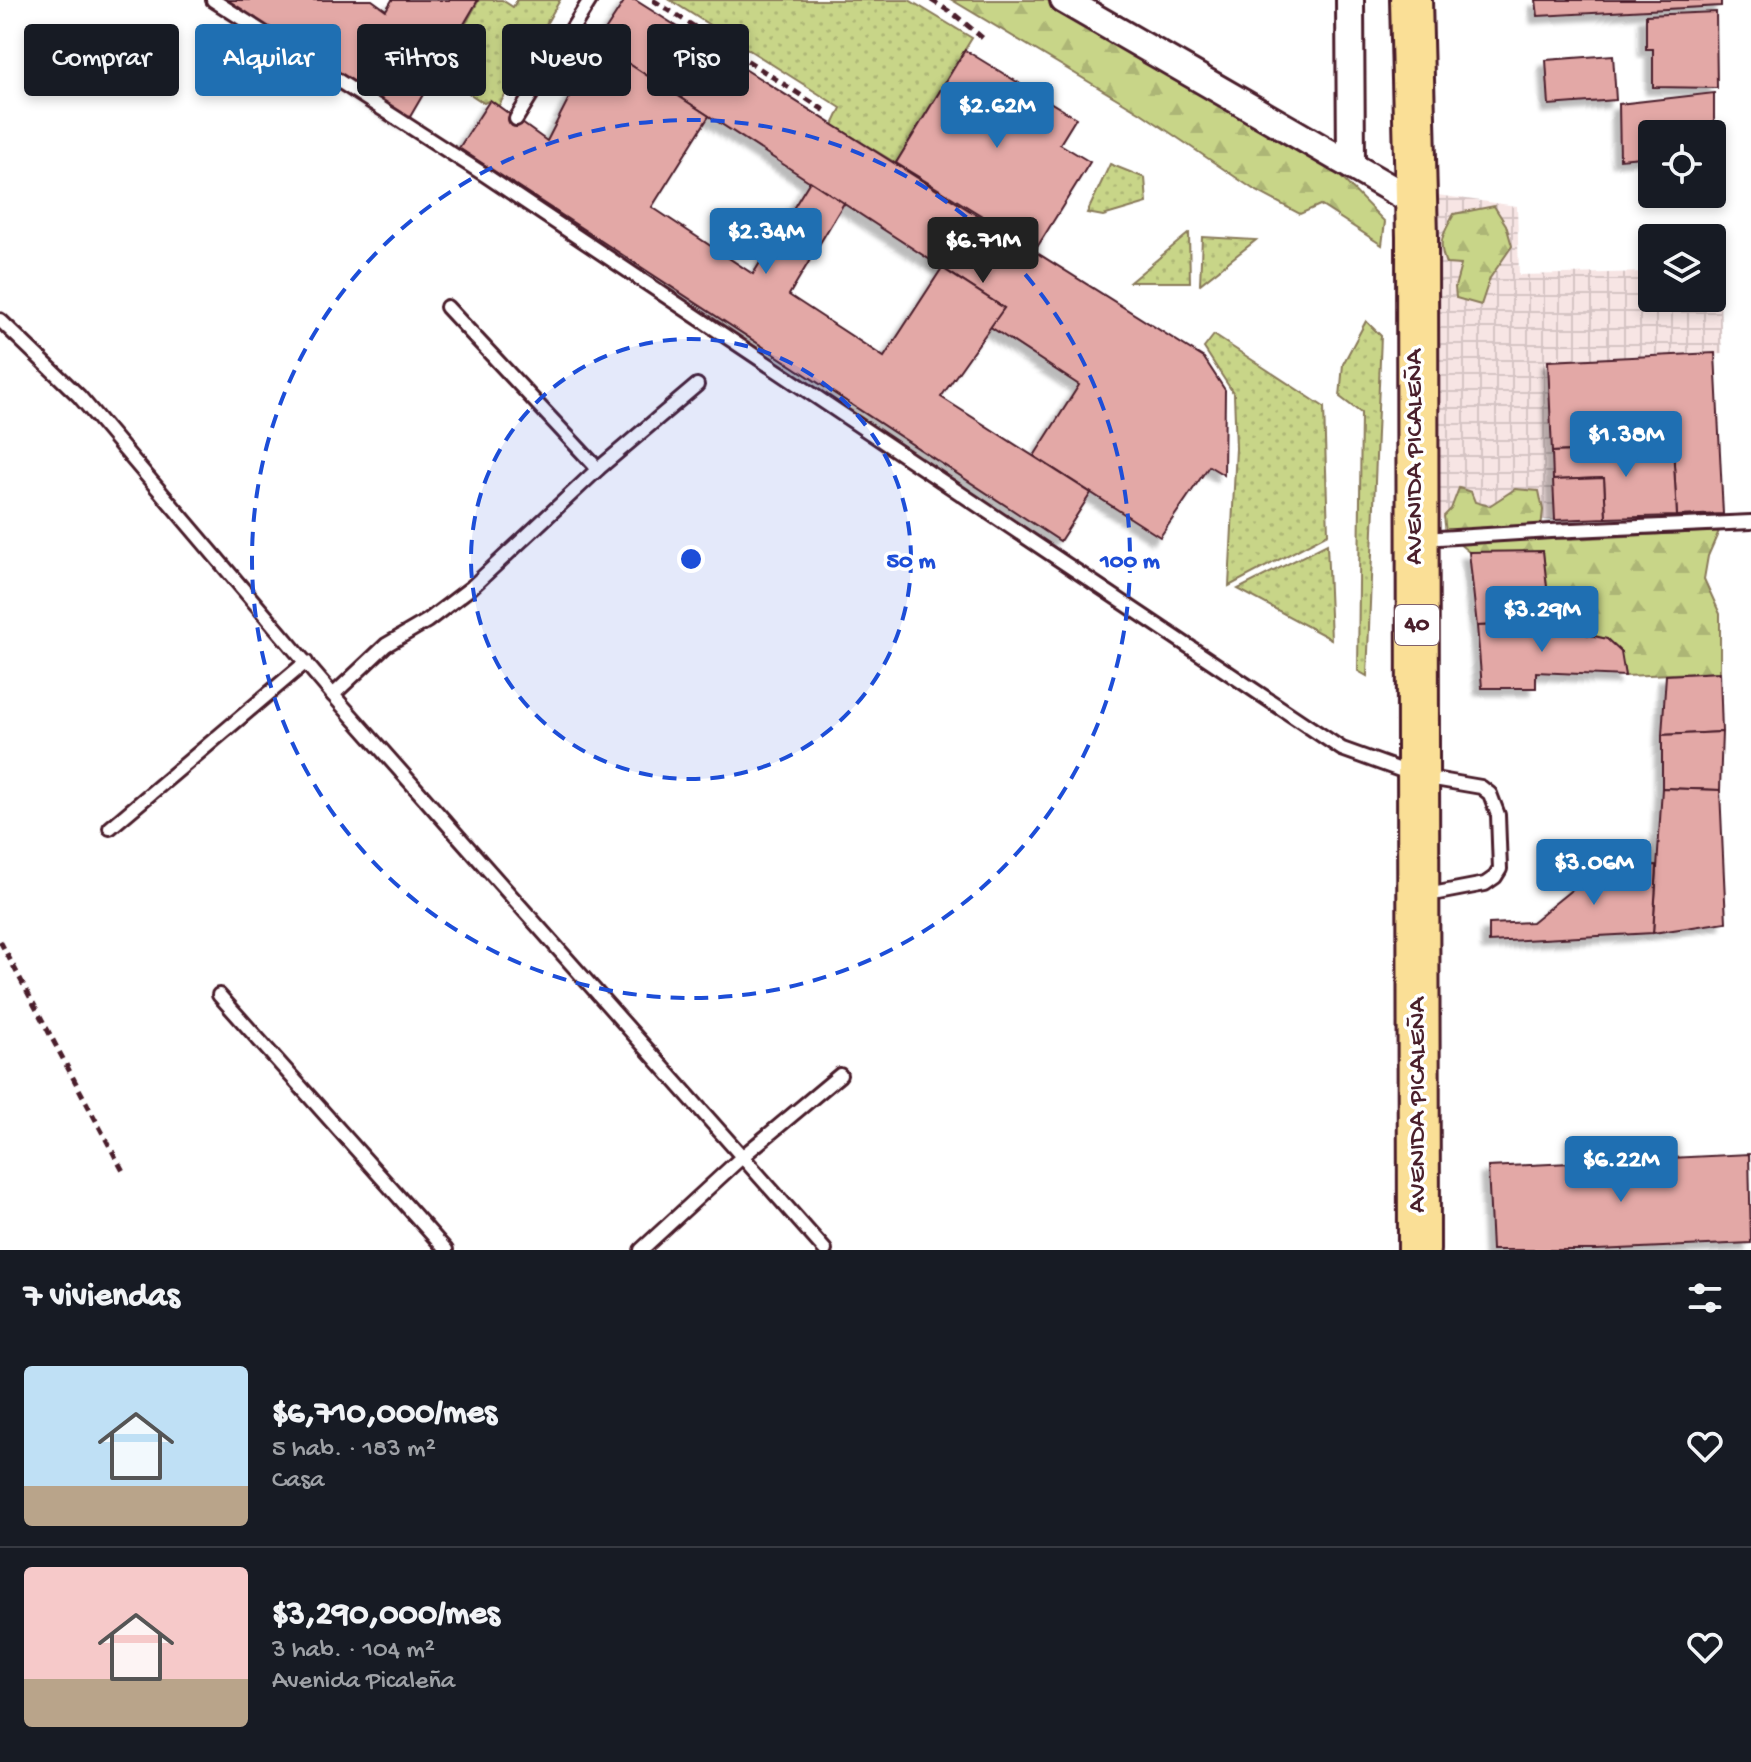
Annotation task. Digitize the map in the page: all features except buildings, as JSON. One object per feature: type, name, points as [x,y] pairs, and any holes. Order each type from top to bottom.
[{"type":"main road","name":"AVENIDA PICALEÑA","points":[[1411,0],[1416,203],[1419,1250]]},
{"type":"street","points":[[1064,0],[1416,203]]},
{"type":"street","points":[[1350,0],[1351,165]]},
{"type":"lane","points":[[213,0],[487,172],[1342,749],[1417,776],[1481,787],[1490,794],[1498,815],[1500,869],[1485,884],[1419,897]]},
{"type":"lane","points":[[516,119],[590,0]]},
{"type":"lane","points":[[447,307],[598,469]]},
{"type":"lane","points":[[0,320],[79,396],[333,695],[825,1250]]},
{"type":"lane","points":[[333,695],[386,645],[427,621],[472,587],[598,469],[697,385]]},
{"type":"lane","points":[[1416,540],[1751,522]]},
{"type":"lane","points":[[110,828],[306,662]]},
{"type":"lane","points":[[219,995],[446,1250]]},
{"type":"lane","points":[[641,1250],[743,1156],[840,1075]]},
{"type":"path","points":[[653,0],[827,112]]},
{"type":"path","points":[[931,0],[985,40]]},
{"type":"path","points":[[0,941],[124,1173]]},
{"type":"shaded area","points":[[1437,195],[1517,206],[1519,275],[1638,272],[1638,312],[1720,312],[1722,354],[1550,363],[1555,520],[1435,519]]},
{"type":"green space","points":[[479,0],[502,0],[513,7],[517,0],[560,0],[546,24],[502,24],[504,96],[498,107],[490,100],[484,103],[473,96],[486,96],[486,24],[466,24]]},
{"type":"green space","points":[[670,0],[909,0],[972,38],[896,163],[833,125],[841,108],[749,50],[749,24],[708,24]]},
{"type":"green space","points":[[952,0],[1047,0],[1233,113],[1329,165],[1385,222],[1382,245],[1320,205],[1300,214],[1253,189],[1141,113]]},
{"type":"green space","points":[[1110,164],[1145,178],[1147,203],[1103,216],[1087,213]]},
{"type":"green space","points":[[1494,206],[1506,225],[1512,246],[1490,278],[1481,305],[1456,298],[1455,287],[1461,265],[1446,264],[1442,243],[1454,214]]},
{"type":"green space","points":[[1189,233],[1190,282],[1130,282]]},
{"type":"green space","points":[[1202,237],[1256,240],[1200,284]]},
{"type":"green space","points":[[1366,321],[1381,336],[1367,676],[1358,671],[1361,413],[1340,397],[1343,364]]},
{"type":"green space","points":[[1214,335],[1324,407],[1328,534],[1229,586],[1236,448],[1234,394],[1204,348]]},
{"type":"green space","points":[[1459,488],[1471,492],[1475,502],[1489,506],[1515,489],[1539,491],[1543,510],[1540,537],[1571,539],[1719,531],[1708,556],[1704,579],[1720,614],[1720,672],[1625,676],[1621,658],[1608,641],[1584,635],[1565,623],[1551,624],[1543,552],[1469,552],[1446,533],[1444,516],[1451,509]]},
{"type":"green space","points":[[1327,544],[1331,639],[1238,589]]}]
